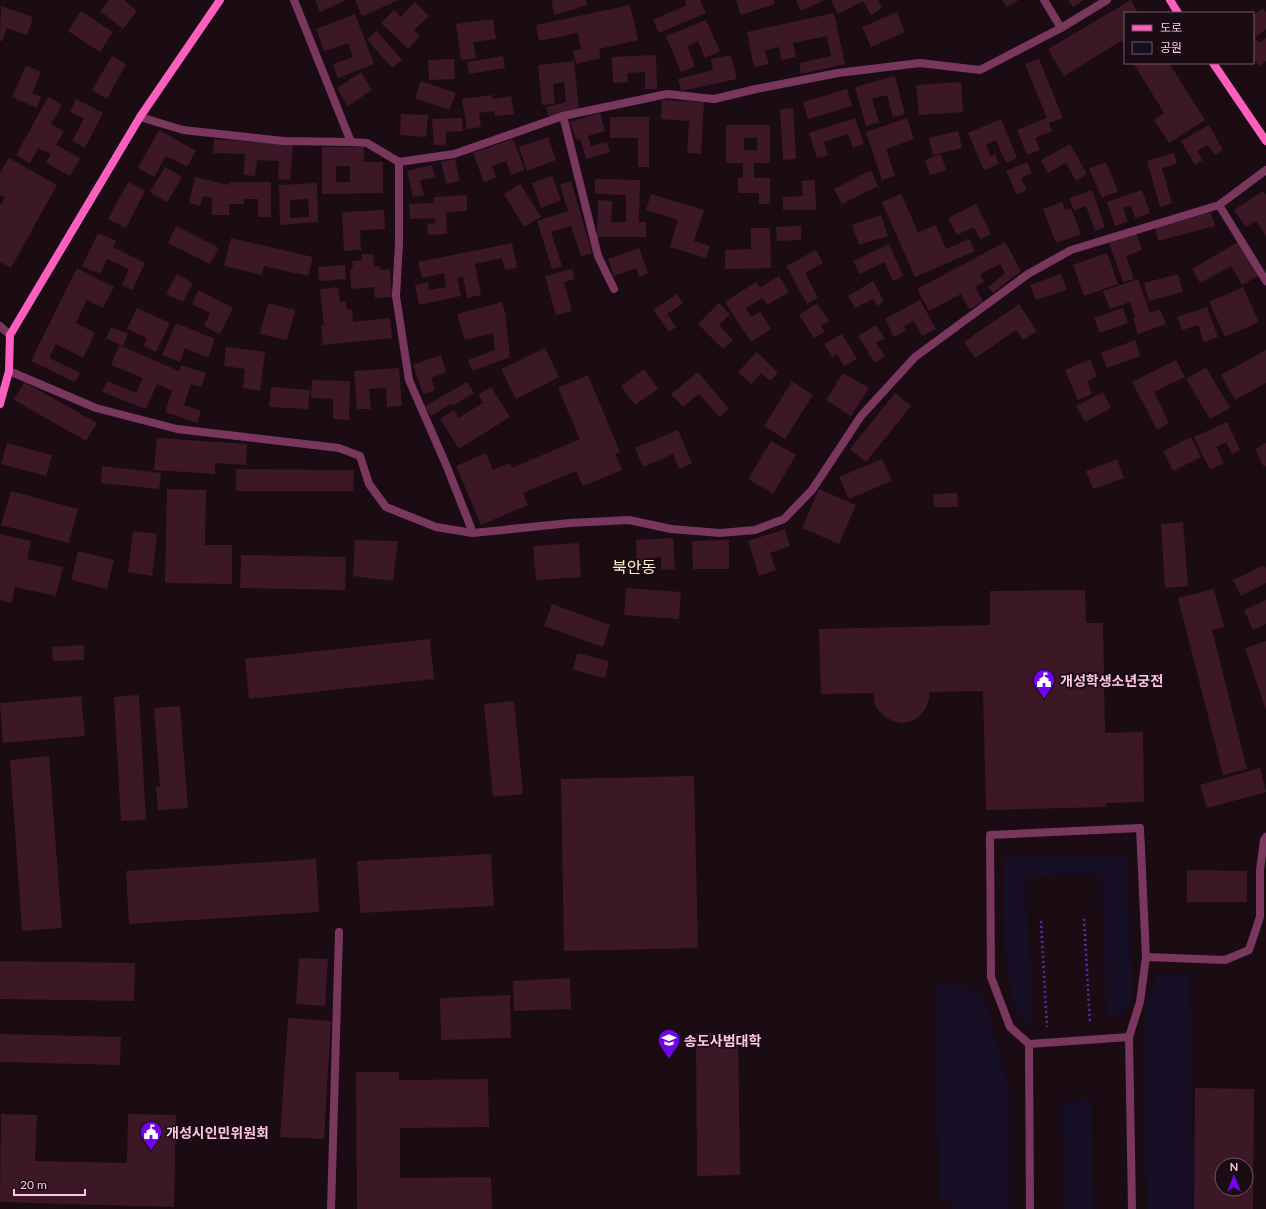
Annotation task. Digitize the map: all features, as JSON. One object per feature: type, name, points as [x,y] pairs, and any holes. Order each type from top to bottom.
[{"type":"main road","points":[[0,404],[9,371],[10,335],[140,117],[220,0]]},
{"type":"main road","points":[[1170,0],[1177,12]]},
{"type":"main road","points":[[1214,64],[1266,141]]},
{"type":"street","points":[[294,0],[351,142]]},
{"type":"street","points":[[1044,0],[1061,28]]},
{"type":"street","points":[[140,117],[183,130],[284,141],[367,143],[399,162],[454,154],[563,116],[667,94],[714,99],[838,73],[920,63],[980,70],[1061,28],[1107,0]]},
{"type":"street","points":[[563,116],[598,256],[614,288]]},
{"type":"street","points":[[399,162],[399,244],[396,296],[409,380],[474,533]]},
{"type":"street","points":[[9,371],[96,408],[177,429],[339,448],[360,456],[369,484],[386,507],[436,527],[474,533],[570,523],[628,520],[671,529],[720,533],[755,530],[784,519],[812,490],[861,416],[915,357],[1028,274],[1070,250],[1219,205],[1266,170]]},
{"type":"street","points":[[1219,205],[1266,281]]},
{"type":"street","points":[[0,326],[10,335]]},
{"type":"street","points":[[1129,1037],[1029,1044],[1010,1027],[991,976],[990,835],[1140,828],[1146,957],[1140,1002],[1129,1037],[1132,1209]]},
{"type":"street","points":[[1146,957],[1225,960],[1249,950],[1260,917],[1260,870],[1264,840],[1266,837]]},
{"type":"street","points":[[331,1209],[339,932]]},
{"type":"street","points":[[1029,1044],[1030,1209]]},
{"type":"path","points":[[1084,919],[1090,1015]]},
{"type":"path","points":[[1041,921],[1047,1017]]},
{"type":"green space","points":[[1126,855],[1133,994],[1130,1004],[1123,1014],[1107,1018],[1101,874],[1025,877],[1033,1020],[1025,1021],[1018,1015],[1013,1003],[1005,955],[1003,858]]},
{"type":"green space","points":[[1189,972],[1194,1209],[1147,1209],[1143,1039],[1147,998],[1159,974]]},
{"type":"green space","points":[[959,984],[985,997],[1009,1090],[1010,1209],[954,1209],[954,1200],[940,1200],[934,986]]},
{"type":"green space","points":[[1091,1100],[1093,1209],[1064,1209],[1061,1101]]},
{"type":"building","points":[[109,0],[124,0],[137,11],[123,29],[100,11]]},
{"type":"building","points":[[315,0],[346,0],[320,12]]},
{"type":"building","points":[[355,0],[399,0],[362,16]]},
{"type":"building","points":[[586,0],[587,5],[555,15],[551,1]]},
{"type":"building","points":[[685,0],[700,0],[706,13],[659,33],[653,20],[687,5]]},
{"type":"building","points":[[736,0],[774,0],[775,4],[741,15]]},
{"type":"building","points":[[796,0],[825,0],[801,11]]},
{"type":"building","points":[[831,0],[878,0],[882,8],[871,15],[863,1],[838,14]]},
{"type":"building","points":[[1002,0],[1019,0],[1006,7]]},
{"type":"building","points":[[1068,0],[1084,0],[1073,7]]},
{"type":"building","points":[[1131,0],[1137,12],[1124,12],[1124,46],[1121,41],[1064,76],[1048,49]]},
{"type":"building","points":[[415,2],[429,16],[414,30],[420,36],[408,49],[381,23],[394,10],[401,17]]},
{"type":"building","points":[[630,5],[638,40],[599,49],[601,58],[576,64],[573,51],[581,49],[578,33],[539,41],[536,25]]},
{"type":"building","points":[[1,6],[33,17],[27,35],[7,28],[2,41],[0,41]]},
{"type":"building","points":[[1263,8],[1266,12],[1266,29],[1255,38],[1259,43],[1266,38],[1266,61],[1259,66],[1254,60],[1254,15]]},
{"type":"building","points":[[81,11],[113,32],[100,52],[68,31]]},
{"type":"building","points":[[897,12],[905,32],[871,47],[862,27]]},
{"type":"building","points":[[834,13],[845,64],[801,74],[799,63],[831,56],[827,36],[793,43],[796,57],[781,60],[779,47],[765,50],[769,64],[754,67],[747,32]]},
{"type":"building","points":[[355,14],[374,64],[338,78],[333,64],[353,57],[348,43],[324,51],[316,29]]},
{"type":"building","points":[[493,19],[496,39],[473,42],[476,58],[461,60],[456,24]]},
{"type":"building","points":[[706,20],[720,51],[705,58],[698,41],[687,46],[695,66],[681,72],[666,36]]},
{"type":"building","points":[[377,31],[402,60],[392,68],[367,39]]},
{"type":"building","points":[[656,55],[657,89],[645,89],[645,72],[627,73],[628,82],[613,83],[612,57]]},
{"type":"building","points":[[731,55],[737,79],[681,91],[678,79],[713,70],[711,59]]},
{"type":"building","points":[[112,56],[126,64],[107,99],[92,90]]},
{"type":"building","points":[[503,56],[505,68],[469,74],[467,62]]},
{"type":"building","points":[[454,59],[455,79],[429,80],[428,60]]},
{"type":"building","points":[[1039,59],[1063,118],[1049,123],[1052,131],[1035,138],[1040,150],[1027,155],[1017,130],[1047,118],[1025,64]]},
{"type":"building","points":[[574,61],[579,109],[549,117],[546,107],[566,102],[564,82],[553,84],[555,104],[542,105],[538,65]]},
{"type":"building","points":[[1134,64],[1170,64],[1205,120],[1169,143],[1154,120],[1164,113]]},
{"type":"building","points":[[26,66],[41,72],[32,93],[41,97],[37,108],[12,97]]},
{"type":"building","points":[[361,72],[372,90],[348,106],[337,88]]},
{"type":"building","points":[[895,76],[905,114],[893,117],[887,95],[872,99],[879,122],[866,126],[855,87]]},
{"type":"building","points":[[421,81],[456,93],[449,110],[415,98]]},
{"type":"building","points":[[961,82],[963,112],[919,115],[916,85]]},
{"type":"building","points":[[847,89],[852,106],[808,119],[803,102]]},
{"type":"building","points":[[492,95],[493,99],[511,96],[514,114],[495,116],[494,111],[479,113],[481,127],[467,129],[462,99]]},
{"type":"building","points":[[48,97],[62,105],[51,124],[64,131],[56,145],[80,158],[70,176],[46,163],[51,154],[38,148],[30,163],[16,155]]},
{"type":"building","points":[[76,99],[103,113],[85,148],[72,141],[84,119],[70,112]]},
{"type":"building","points":[[662,100],[704,102],[701,154],[687,153],[689,121],[661,119]]},
{"type":"building","points":[[793,108],[796,159],[783,160],[780,109]]},
{"type":"building","points":[[600,113],[605,131],[588,136],[591,146],[607,142],[610,152],[586,159],[580,139],[576,140],[570,122]]},
{"type":"building","points":[[401,114],[428,115],[426,137],[400,135]]},
{"type":"building","points":[[610,117],[649,117],[649,167],[638,167],[638,138],[610,138]]},
{"type":"building","points":[[462,118],[463,131],[446,132],[446,145],[434,145],[432,119]]},
{"type":"building","points":[[855,118],[864,144],[853,148],[848,134],[824,142],[828,155],[817,158],[809,133]]},
{"type":"building","points":[[907,118],[914,139],[886,149],[895,176],[882,180],[866,132]]},
{"type":"building","points":[[1001,119],[1017,158],[1006,163],[996,140],[986,145],[990,156],[995,154],[999,164],[984,170],[968,133]]},
{"type":"building","points":[[726,125],[770,125],[770,163],[754,163],[754,178],[770,178],[770,204],[759,204],[759,193],[738,193],[738,178],[743,178],[743,163],[726,163]],"holes":[[[744,138],[757,138],[757,150],[744,150]]]},
{"type":"building","points":[[1209,125],[1223,150],[1215,155],[1208,145],[1197,151],[1203,160],[1195,165],[1181,141]]},
{"type":"building","points":[[159,130],[196,151],[187,167],[166,156],[154,177],[138,168]]},
{"type":"building","points":[[958,131],[962,148],[933,155],[929,138]]},
{"type":"building","points":[[548,137],[556,160],[527,171],[519,147]]},
{"type":"building","points":[[214,139],[293,145],[290,180],[278,179],[279,161],[257,160],[255,176],[244,175],[245,154],[213,153]]},
{"type":"building","points":[[513,139],[525,170],[511,175],[506,161],[492,166],[496,177],[484,182],[473,153]]},
{"type":"building","points":[[1070,144],[1087,174],[1076,181],[1066,163],[1048,173],[1041,160]]},
{"type":"building","points":[[322,147],[364,147],[364,162],[383,162],[383,193],[322,194]],"holes":[[[336,166],[350,166],[350,182],[336,182]]]},
{"type":"building","points":[[1174,153],[1177,164],[1162,168],[1172,203],[1160,207],[1147,161]]},
{"type":"building","points":[[941,154],[946,170],[930,175],[925,160]]},
{"type":"building","points":[[9,158],[57,185],[11,268],[0,262],[0,206],[5,198],[0,195],[0,173]]},
{"type":"building","points":[[455,159],[460,181],[446,184],[441,162]]},
{"type":"building","points":[[1027,162],[1032,173],[1021,178],[1027,190],[1017,195],[1006,171]]},
{"type":"building","points":[[1106,162],[1118,191],[1102,198],[1089,169]]},
{"type":"building","points":[[432,165],[435,177],[420,180],[424,195],[413,197],[407,171]]},
{"type":"building","points":[[165,167],[182,177],[167,202],[150,192]]},
{"type":"building","points":[[871,170],[878,186],[842,204],[834,189]]},
{"type":"building","points":[[552,176],[561,200],[541,208],[532,183]]},
{"type":"building","points":[[195,177],[229,185],[229,182],[271,182],[271,217],[258,217],[258,199],[244,199],[244,204],[229,204],[229,215],[212,215],[212,198],[203,196],[200,206],[189,203]]},
{"type":"building","points":[[595,179],[640,180],[639,222],[646,222],[646,237],[597,237],[598,200],[612,201],[611,222],[626,222],[626,195],[595,194]]},
{"type":"building","points":[[815,180],[816,210],[783,210],[783,197],[803,196],[802,181]]},
{"type":"building","points":[[571,181],[592,253],[581,256],[571,226],[551,232],[562,266],[552,269],[537,221],[568,211],[560,185]]},
{"type":"building","points":[[128,182],[145,191],[126,228],[108,219]]},
{"type":"building","points":[[317,183],[318,222],[280,225],[279,185]],"holes":[[[308,199],[309,217],[290,218],[290,200]]]},
{"type":"building","points":[[520,184],[541,217],[524,227],[504,194]]},
{"type":"building","points":[[1092,190],[1105,227],[1095,231],[1086,206],[1074,210],[1069,198]]},
{"type":"building","points":[[1142,190],[1150,213],[1135,218],[1131,206],[1123,208],[1128,222],[1115,226],[1107,202]]},
{"type":"building","points":[[1263,191],[1266,195],[1266,236],[1256,221],[1246,227],[1234,210]]},
{"type":"building","points":[[651,194],[704,210],[694,241],[710,246],[706,258],[670,247],[678,220],[646,210]]},
{"type":"building","points":[[901,194],[918,232],[936,225],[946,249],[969,239],[975,251],[915,277],[882,202]]},
{"type":"building","points":[[467,195],[467,211],[446,212],[447,234],[428,235],[427,224],[435,223],[435,218],[410,219],[409,204],[434,203],[434,197]]},
{"type":"building","points":[[1062,202],[1065,210],[1071,208],[1081,234],[1056,243],[1043,209]]},
{"type":"building","points":[[976,204],[991,234],[980,239],[974,227],[957,235],[948,218]]},
{"type":"building","points":[[384,210],[385,229],[360,230],[361,250],[344,251],[342,212]]},
{"type":"building","points":[[1211,212],[1215,226],[1158,241],[1155,228]]},
{"type":"building","points":[[881,215],[888,236],[859,245],[852,225]]},
{"type":"building","points":[[176,226],[219,248],[210,264],[168,243]]},
{"type":"building","points":[[801,226],[801,240],[777,241],[776,227]]},
{"type":"building","points":[[751,228],[770,228],[771,268],[725,269],[725,250],[751,249]]},
{"type":"building","points":[[98,233],[116,241],[113,247],[145,263],[132,290],[122,285],[129,269],[107,259],[100,274],[82,266]]},
{"type":"building","points":[[1136,233],[1142,250],[1126,256],[1134,279],[1123,282],[1109,243]]},
{"type":"building","points":[[231,238],[313,257],[308,276],[264,266],[262,275],[224,266]]},
{"type":"building","points":[[1005,242],[1021,271],[993,293],[988,287],[1005,273],[1000,264],[980,274],[984,282],[975,287],[983,302],[969,309],[961,294],[929,311],[917,289]]},
{"type":"building","points":[[1238,242],[1258,276],[1242,285],[1231,266],[1200,283],[1192,269]]},
{"type":"building","points":[[512,243],[517,268],[505,270],[502,258],[475,264],[481,295],[467,298],[463,277],[457,278],[461,296],[419,305],[415,285],[428,282],[429,290],[446,287],[444,273],[422,278],[418,262]]},
{"type":"building","points":[[889,244],[903,276],[893,281],[884,262],[860,274],[853,261]]},
{"type":"building","points":[[639,248],[648,273],[639,277],[636,268],[614,276],[608,259]]},
{"type":"building","points":[[816,250],[823,263],[805,273],[818,298],[807,304],[786,266]]},
{"type":"building","points":[[1107,253],[1118,284],[1084,296],[1073,265]]},
{"type":"building","points":[[362,254],[373,254],[374,267],[379,266],[380,270],[390,269],[392,297],[375,298],[374,287],[351,289],[350,269],[353,268],[352,261],[362,260]]},
{"type":"building","points":[[345,265],[346,279],[319,281],[318,267]]},
{"type":"building","points":[[77,268],[114,287],[103,308],[87,300],[76,323],[95,333],[83,358],[56,344],[49,358],[80,373],[75,382],[31,361]]},
{"type":"building","points":[[572,269],[575,279],[564,282],[572,311],[556,315],[545,276]]},
{"type":"building","points":[[177,274],[193,283],[183,302],[166,294]]},
{"type":"building","points":[[1061,274],[1067,290],[1036,300],[1030,285]]},
{"type":"building","points":[[1178,274],[1183,292],[1149,301],[1144,283]]},
{"type":"building","points":[[779,276],[789,292],[767,305],[763,298],[746,308],[751,317],[760,312],[771,329],[751,342],[725,302],[756,282],[760,288]]},
{"type":"building","points":[[1138,279],[1150,313],[1160,309],[1166,324],[1138,334],[1133,319],[1135,318],[1130,302],[1110,309],[1103,291]]},
{"type":"building","points":[[873,281],[884,301],[877,306],[873,299],[855,308],[848,296]]},
{"type":"building","points":[[338,287],[340,302],[346,301],[347,310],[352,309],[353,322],[390,318],[392,338],[323,345],[321,325],[324,325],[320,289]]},
{"type":"building","points":[[1243,287],[1259,322],[1225,337],[1209,302]]},
{"type":"building","points":[[198,290],[233,308],[220,334],[204,326],[210,313],[192,304]]},
{"type":"building","points":[[677,294],[683,303],[667,314],[676,327],[669,332],[653,310]]},
{"type":"building","points":[[920,300],[936,329],[922,336],[914,321],[904,326],[906,331],[894,337],[885,319]]},
{"type":"building","points":[[502,302],[505,312],[510,357],[472,371],[468,360],[495,350],[493,333],[465,340],[457,314]]},
{"type":"building","points":[[268,303],[295,310],[287,340],[260,334]]},
{"type":"building","points":[[719,303],[730,314],[719,325],[733,340],[723,349],[698,324]]},
{"type":"building","points":[[817,303],[829,321],[821,326],[825,332],[814,338],[799,315]]},
{"type":"building","points":[[1019,304],[1037,331],[1023,340],[1016,330],[975,358],[964,342]]},
{"type":"building","points":[[1207,307],[1218,337],[1204,342],[1198,325],[1182,330],[1177,317]]},
{"type":"building","points":[[137,308],[170,323],[156,352],[143,346],[147,338],[127,329]]},
{"type":"building","points":[[1123,308],[1128,323],[1100,333],[1094,318]]},
{"type":"building","points":[[176,323],[215,339],[208,358],[185,348],[180,362],[162,355]]},
{"type":"building","points":[[876,325],[885,338],[876,343],[885,356],[875,363],[858,336]]},
{"type":"building","points":[[111,327],[128,334],[123,346],[106,338]]},
{"type":"building","points":[[842,334],[857,359],[844,366],[837,354],[832,357],[824,344]]},
{"type":"building","points":[[1135,340],[1140,356],[1107,368],[1101,353]]},
{"type":"building","points":[[119,345],[179,371],[181,365],[206,373],[201,387],[191,384],[184,405],[201,411],[197,423],[165,412],[172,391],[157,384],[146,409],[102,392],[107,381],[136,393],[143,378],[111,365]]},
{"type":"building","points":[[226,347],[265,352],[260,391],[243,388],[245,369],[224,366]]},
{"type":"building","points":[[545,348],[559,377],[516,399],[501,369]]},
{"type":"building","points":[[1266,350],[1266,383],[1235,400],[1221,375]]},
{"type":"building","points":[[757,352],[778,373],[770,381],[761,373],[751,384],[738,372]]},
{"type":"building","points":[[441,355],[446,372],[431,378],[435,390],[423,394],[413,365]]},
{"type":"building","points":[[1090,359],[1097,376],[1087,381],[1092,394],[1078,400],[1065,370]]},
{"type":"building","points":[[1176,360],[1185,377],[1154,392],[1169,423],[1157,430],[1132,382]]},
{"type":"building","points":[[1206,367],[1230,408],[1210,419],[1186,379]]},
{"type":"building","points":[[399,368],[402,406],[387,407],[386,388],[369,389],[371,409],[357,409],[354,371]]},
{"type":"building","points":[[644,369],[658,389],[635,405],[621,386]]},
{"type":"building","points":[[698,372],[729,409],[719,417],[699,394],[683,407],[671,394]]},
{"type":"building","points":[[843,373],[869,388],[851,416],[826,400]]},
{"type":"building","points":[[588,375],[620,452],[615,454],[622,470],[583,486],[576,471],[523,493],[528,505],[481,525],[456,466],[486,453],[493,470],[510,463],[512,468],[580,439],[558,388]]},
{"type":"building","points":[[312,380],[350,381],[349,420],[333,419],[333,399],[311,398]]},
{"type":"building","points":[[792,381],[813,395],[785,439],[764,426]]},
{"type":"building","points":[[24,382],[97,423],[86,441],[14,400]]},
{"type":"building","points":[[467,382],[474,393],[431,416],[425,406]]},
{"type":"building","points":[[271,387],[310,390],[308,409],[269,407]]},
{"type":"building","points":[[491,387],[510,417],[459,449],[440,419],[454,410],[458,418],[483,403],[478,395]]},
{"type":"building","points":[[1103,392],[1111,408],[1085,422],[1076,406]]},
{"type":"building","points":[[895,393],[911,406],[866,462],[850,449]]},
{"type":"building","points":[[1227,422],[1240,450],[1232,454],[1226,442],[1216,447],[1224,463],[1210,470],[1194,437]]},
{"type":"building","points":[[678,430],[692,463],[679,469],[673,454],[643,467],[635,448]]},
{"type":"building","points":[[1191,437],[1201,457],[1173,471],[1163,451]]},
{"type":"building","points":[[157,438],[247,444],[246,465],[215,463],[215,474],[154,470]]},
{"type":"building","points":[[771,441],[796,455],[773,494],[748,479]]},
{"type":"building","points":[[7,443],[52,455],[46,476],[1,464]]},
{"type":"building","points":[[1266,443],[1266,466],[1264,467],[1255,449]]},
{"type":"building","points":[[882,459],[892,481],[849,499],[839,477]]},
{"type":"building","points":[[1117,459],[1124,478],[1093,489],[1086,471]]},
{"type":"building","points":[[102,466],[161,473],[159,489],[101,483]]},
{"type":"building","points":[[236,469],[354,470],[353,491],[236,491]]},
{"type":"building","points":[[167,489],[206,490],[205,545],[232,545],[232,584],[165,583]]},
{"type":"building","points":[[819,489],[856,505],[839,544],[802,528]]},
{"type":"building","points":[[11,491],[78,509],[69,543],[1,525]]},
{"type":"building","points":[[957,493],[958,507],[934,507],[933,494]]},
{"type":"building","points":[[1183,522],[1188,586],[1165,588],[1161,524]]},
{"type":"building","points":[[785,529],[790,546],[770,553],[776,570],[759,576],[748,541]]},
{"type":"building","points":[[133,531],[157,534],[152,576],[128,572]]},
{"type":"building","points":[[0,534],[31,541],[27,559],[63,567],[56,596],[15,587],[12,603],[0,600]]},
{"type":"building","points":[[673,538],[675,569],[661,570],[661,557],[649,558],[649,570],[637,571],[636,540]]},
{"type":"building","points":[[355,540],[398,541],[393,581],[353,576]]},
{"type":"building","points":[[729,540],[729,569],[693,569],[692,541]]},
{"type":"building","points":[[579,543],[581,577],[536,580],[533,546]]},
{"type":"building","points":[[78,551],[114,560],[107,589],[71,580]]},
{"type":"building","points":[[241,555],[346,557],[345,590],[240,588]]},
{"type":"building","points":[[1264,565],[1266,568],[1266,583],[1241,596],[1233,580]]},
{"type":"building","points":[[626,588],[681,592],[679,619],[624,615]]},
{"type":"building","points":[[1214,589],[1224,627],[1212,630],[1247,769],[1223,775],[1178,598]]},
{"type":"building","name":"개성학생소년궁전","points":[[1085,590],[1086,623],[1103,623],[1105,733],[1143,732],[1144,802],[1106,803],[1106,807],[986,810],[983,691],[929,692],[929,699],[926,708],[920,716],[912,721],[902,723],[893,721],[884,716],[877,709],[874,700],[874,693],[821,694],[819,629],[990,625],[990,591]]},
{"type":"building","points":[[1266,600],[1266,624],[1253,630],[1244,610]]},
{"type":"building","points":[[552,604],[610,625],[603,647],[544,626]]},
{"type":"building","points":[[430,639],[434,679],[249,699],[245,659]]},
{"type":"building","points":[[1266,641],[1266,710],[1245,648]]},
{"type":"building","points":[[84,645],[84,660],[53,661],[52,647]]},
{"type":"building","points":[[577,653],[609,661],[605,678],[573,670]]},
{"type":"building","points":[[139,695],[146,820],[121,821],[114,697]]},
{"type":"building","points":[[81,696],[85,736],[3,743],[0,703]]},
{"type":"building","points":[[514,701],[523,794],[493,797],[484,704]]},
{"type":"building","points":[[180,706],[188,808],[158,810],[156,787],[160,787],[154,708]]},
{"type":"building","points":[[49,756],[62,928],[22,931],[10,760]]},
{"type":"building","points":[[1260,768],[1266,792],[1207,808],[1200,785]]},
{"type":"building","points":[[694,776],[698,948],[564,951],[561,779]]},
{"type":"building","points":[[491,854],[494,906],[360,913],[357,861]]},
{"type":"building","points":[[316,859],[319,912],[129,924],[126,871]]},
{"type":"building","points":[[1187,870],[1247,871],[1247,902],[1187,902]]},
{"type":"building","points":[[299,958],[328,959],[325,1006],[296,1004]]},
{"type":"building","points":[[0,961],[135,963],[134,1001],[0,999]]},
{"type":"building","points":[[570,978],[571,1009],[514,1011],[513,981]]},
{"type":"building","points":[[510,995],[511,1038],[441,1040],[440,998]]},
{"type":"building","points":[[288,1018],[331,1021],[324,1139],[280,1137]]},
{"type":"building","points":[[696,1033],[738,1033],[740,1175],[697,1176]]},
{"type":"building","points":[[0,1034],[121,1037],[120,1065],[0,1062]]},
{"type":"building","points":[[356,1072],[399,1072],[399,1080],[488,1079],[489,1127],[400,1128],[400,1178],[491,1177],[492,1209],[357,1209]]},
{"type":"building","points":[[1195,1088],[1254,1089],[1253,1157],[1214,1157],[1214,1197],[1253,1197],[1253,1209],[1194,1209]]},
{"type":"building","name":"개성시인민위원회","points":[[1,1114],[37,1115],[35,1161],[127,1163],[128,1114],[176,1115],[174,1207],[0,1202]]},
{"type":"place","name":"개성학생소년궁전","points":[[1044,700]]},
{"type":"place","name":"송도사범대학","points":[[669,1060]]},
{"type":"place","name":"개성시인민위원회","points":[[151,1152]]},
{"type":"district","name":"북안동","points":[[634,566]]}]
